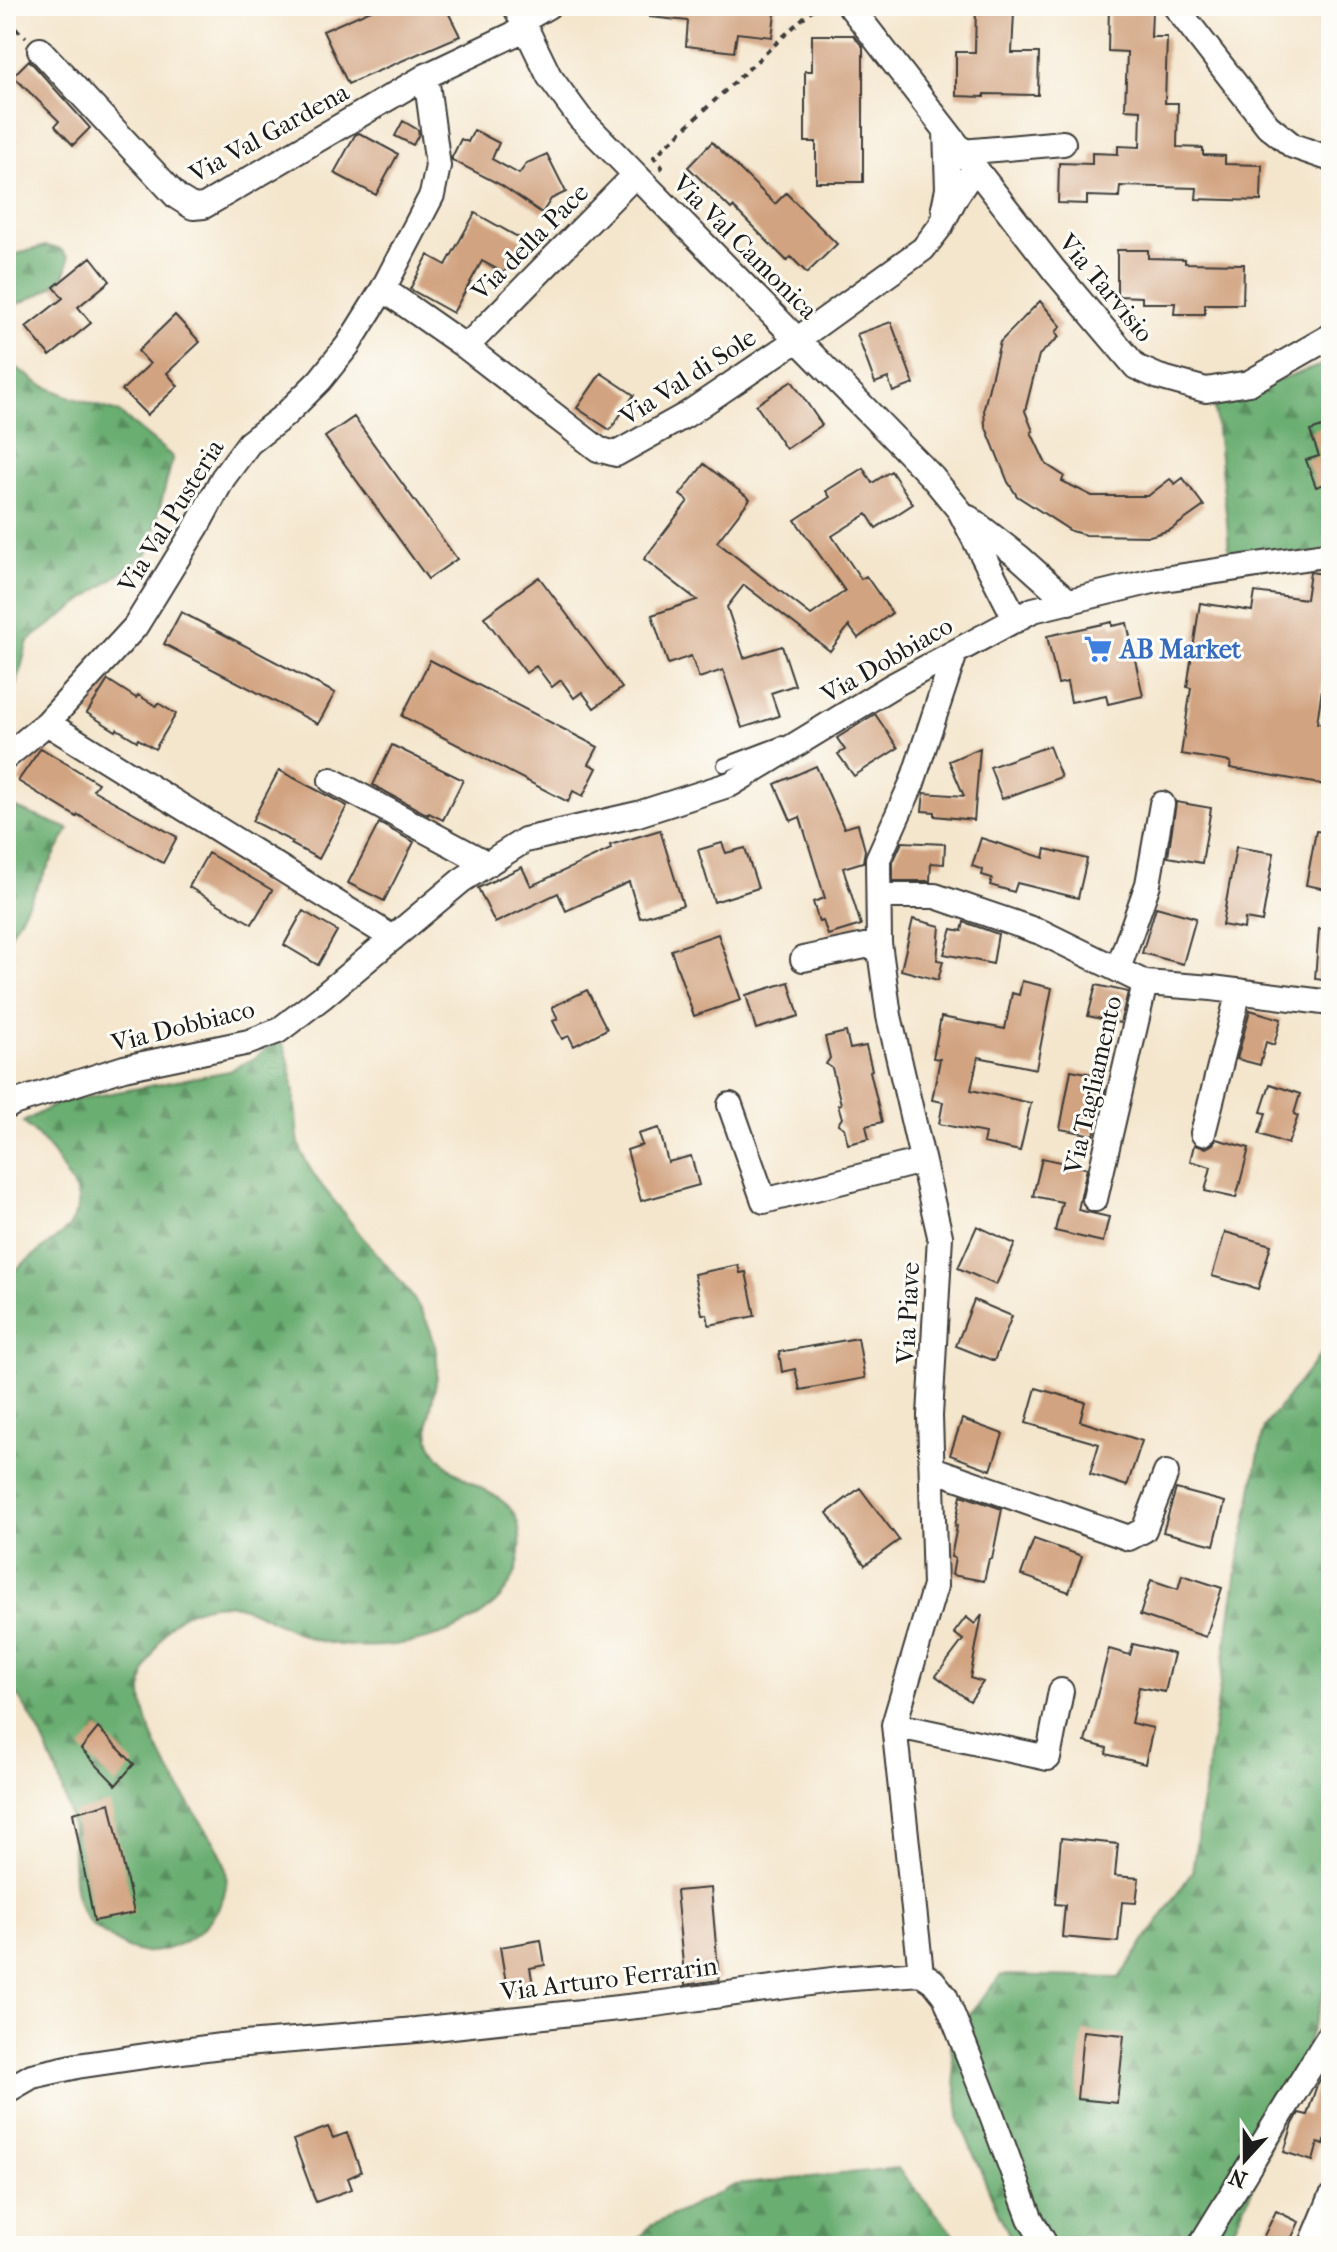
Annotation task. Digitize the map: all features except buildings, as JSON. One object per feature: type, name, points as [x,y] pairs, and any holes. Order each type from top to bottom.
[{"type":"street","name":"Via Val Gardena","points":[[40,50],[177,197],[193,207],[204,206],[520,19],[548,6]]},
{"type":"street","name":"Via Tarvisio","points":[[850,6],[1054,270],[1136,367],[1206,390],[1249,383],[1331,336]]},
{"type":"street","points":[[1175,6],[1268,126],[1293,146],[1331,159]]},
{"type":"street","name":"Via Val Camonica","points":[[520,19],[549,76],[580,118],[933,478],[960,511],[1016,620]]},
{"type":"street","name":"Via Val Pusteria","points":[[6,757],[47,723],[135,627],[223,478],[249,443],[285,415],[320,380],[348,345],[383,289],[432,195],[438,166],[426,76]]},
{"type":"street","points":[[940,227],[948,189],[946,131]]},
{"type":"street","points":[[968,161],[1063,143]]},
{"type":"street","name":"Via Val di Sole","points":[[383,289],[466,347],[598,449],[616,454],[686,415],[923,249],[940,227],[956,196],[968,161]]},
{"type":"street","name":"Via della Pace","points":[[466,347],[634,176]]},
{"type":"street","name":"Via Val Camonica","points":[[960,511],[1019,557],[1069,602]]},
{"type":"street","name":"Via Dobbiaco","points":[[6,1107],[124,1068],[249,1042],[278,1031],[462,880],[525,840],[638,814],[731,784],[892,686],[1033,610],[1157,580],[1331,554]]},
{"type":"street","name":"Via Piave","points":[[921,1973],[894,1725],[935,1586],[930,1416],[940,1236],[889,1016],[879,943],[878,859],[912,783],[955,653]]},
{"type":"street","points":[[47,723],[393,938]]},
{"type":"street","points":[[331,780],[488,864]]},
{"type":"street","name":"Via Tagliamento","points":[[1118,969],[1148,884],[1162,804]]},
{"type":"street","name":"Via Tagliamento","points":[[879,896],[935,896],[1043,933],[1145,983],[1331,1003]]},
{"type":"street","points":[[803,959],[879,943]]},
{"type":"street","name":"Via Tagliamento","points":[[1095,1199],[1145,983]]},
{"type":"street","points":[[1203,1133],[1239,991]]},
{"type":"street","points":[[730,1105],[764,1201],[922,1161]]},
{"type":"street","points":[[933,1469],[1129,1538],[1144,1530],[1166,1473]]},
{"type":"street","points":[[894,1725],[1048,1758],[1061,1691]]},
{"type":"street","points":[[921,1973],[933,1981],[945,1996],[1030,2218],[1046,2246]]},
{"type":"street","name":"Via Arturo Ferrarin","points":[[6,2091],[32,2076],[166,2053],[416,2030],[655,2004],[839,1979],[921,1973]]},
{"type":"street","points":[[1200,2246],[1331,2033]]},
{"type":"street","points":[[1311,2246],[1331,2198]]},
{"type":"lane","points":[[724,765],[819,731]]},
{"type":"path","points":[[662,167],[654,157],[816,6]]},
{"type":"green space","points":[[45,246],[60,249],[68,257],[62,277],[46,291],[6,309],[6,257]]},
{"type":"green space","points":[[6,360],[40,384],[118,412],[173,457],[148,553],[28,641],[6,725]]},
{"type":"green space","points":[[1331,362],[1331,552],[1230,567],[1214,402]]},
{"type":"green space","points":[[6,804],[69,829],[6,943]]},
{"type":"green space","points":[[280,1038],[290,1070],[301,1151],[307,1164],[357,1231],[408,1291],[431,1332],[437,1364],[428,1428],[432,1447],[454,1471],[511,1509],[520,1533],[519,1560],[514,1576],[499,1598],[478,1616],[453,1630],[395,1645],[337,1644],[312,1639],[253,1611],[232,1605],[202,1607],[171,1624],[146,1670],[142,1686],[144,1706],[162,1757],[222,1856],[226,1887],[213,1916],[202,1929],[174,1947],[142,1952],[130,1949],[97,1930],[83,1913],[75,1891],[72,1830],[59,1780],[33,1721],[6,1680],[6,1277],[69,1228],[78,1199],[54,1155],[23,1122],[58,1103],[229,1071],[256,1057]]},
{"type":"green space","points":[[1331,1341],[1331,1970],[1313,2027],[1260,2172],[1226,2246],[1015,2246],[960,2122],[950,2037],[1001,1975],[1119,1978],[1192,1872],[1238,1565],[1264,1427]]},
{"type":"green space","points":[[897,2168],[954,2234],[954,2246],[633,2246],[650,2226],[735,2185]]},
{"type":"place","name":"AB Market","points":[[1098,649]]}]
